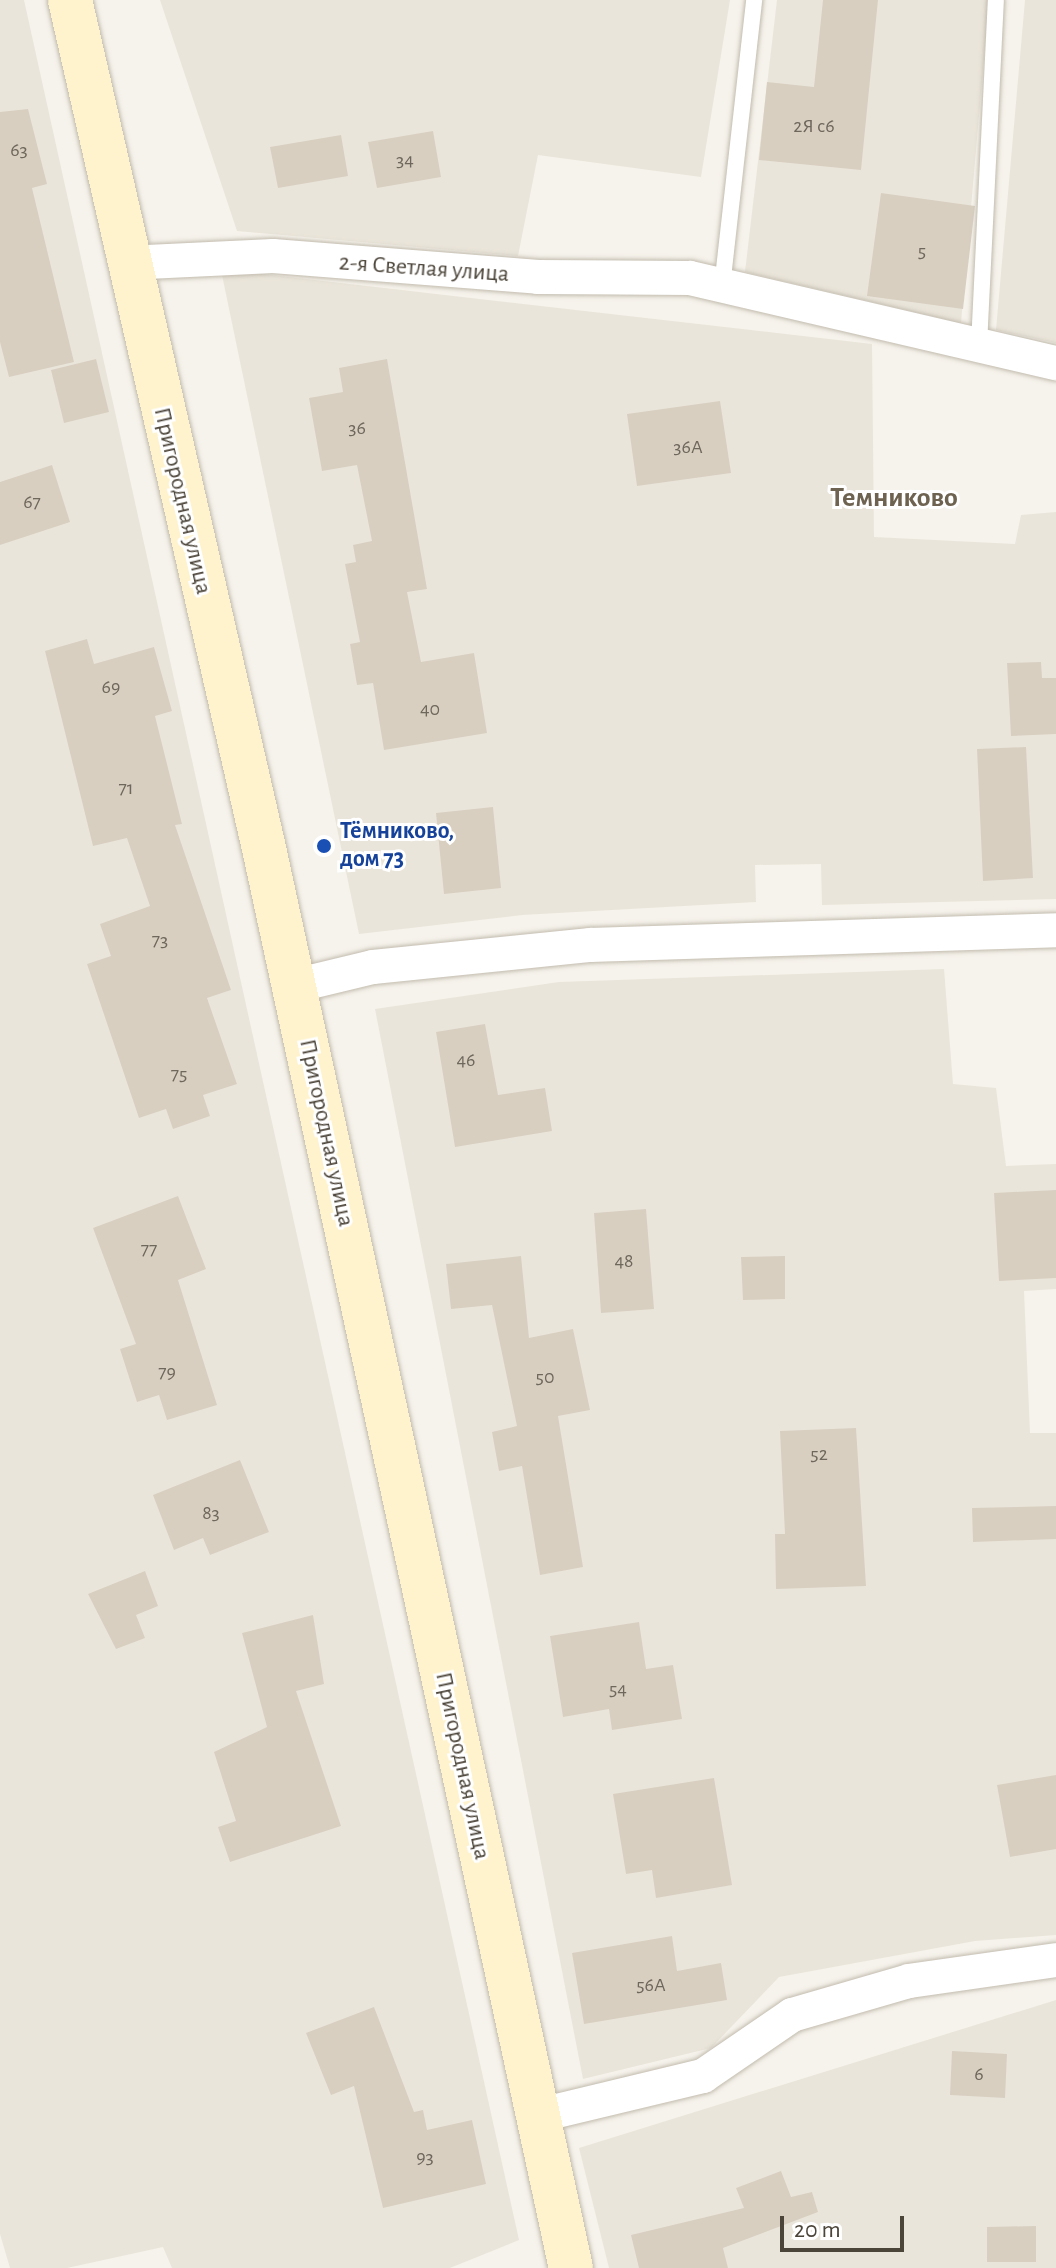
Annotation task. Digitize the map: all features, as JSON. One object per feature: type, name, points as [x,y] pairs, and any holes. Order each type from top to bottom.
[{"type":"street","name":"Пригородная улица","points":[[70,0],[126,263],[294,986],[571,2268]]},
{"type":"street","name":"2-я Светлая улица","points":[[126,263],[273,256],[538,277],[690,278],[1056,363]]},
{"type":"street","points":[[294,986],[373,967],[591,945],[1056,930]]},
{"type":"street","points":[[536,2116],[703,2076],[792,2015],[909,1981],[1056,1960]]},
{"type":"lane","points":[[722,287],[754,0]]},
{"type":"lane","points":[[979,345],[996,0]]},
{"type":"shaded area","points":[[0,0],[24,0],[519,2240],[450,2268],[172,2268],[163,2247],[67,2268],[10,2268],[0,2234]]},
{"type":"shaded area","points":[[160,0],[730,0],[701,177],[538,155],[518,256],[237,231]]},
{"type":"shaded area","points":[[777,0],[989,0],[961,323],[745,272]]},
{"type":"shaded area","points":[[1025,0],[1056,0],[1056,343],[996,330]]},
{"type":"shaded area","points":[[263,274],[872,344],[874,537],[1015,544],[1021,515],[1056,512],[1056,899],[822,905],[821,864],[755,865],[756,902],[522,915],[359,934],[222,275]]},
{"type":"shaded area","points":[[944,969],[953,1084],[996,1088],[1006,1166],[1056,1164],[1056,1289],[1024,1291],[1030,1433],[1056,1433],[1056,1935],[975,1941],[779,1977],[711,2048],[583,2079],[375,1009],[559,982]]},
{"type":"shaded area","points":[[1056,2000],[1056,2268],[609,2268],[579,2148]]},
{"type":"building","points":[[823,0],[878,0],[861,170],[759,160],[767,82],[814,87]]},
{"type":"building","points":[[28,109],[47,184],[32,188],[74,362],[9,377],[0,342],[0,112]]},
{"type":"building","points":[[433,131],[441,177],[377,188],[368,142]]},
{"type":"building","points":[[341,135],[348,176],[278,188],[270,147]]},
{"type":"building","points":[[881,193],[975,206],[963,309],[867,296]]},
{"type":"building","points":[[96,359],[109,412],[64,423],[51,370]]},
{"type":"building","points":[[387,359],[427,589],[407,592],[421,662],[474,653],[487,733],[384,750],[373,683],[357,685],[350,644],[360,642],[345,564],[356,562],[353,545],[372,541],[357,465],[322,471],[309,398],[343,392],[339,368]]},
{"type":"building","points":[[720,401],[731,473],[637,486],[627,414]]},
{"type":"building","points":[[52,465],[70,522],[0,545],[0,482]]},
{"type":"building","points":[[87,639],[94,664],[154,647],[172,711],[155,716],[182,824],[175,825],[231,990],[207,998],[237,1084],[203,1095],[210,1116],[173,1129],[166,1109],[139,1118],[87,964],[111,956],[100,924],[150,906],[127,838],[93,846],[45,651]]},
{"type":"building","points":[[1041,662],[1042,678],[1056,678],[1056,734],[1011,736],[1007,663]]},
{"type":"building","points":[[1026,747],[1033,878],[983,881],[977,749]]},
{"type":"building","points":[[493,807],[501,888],[444,894],[436,813]]},
{"type":"building","points":[[485,1024],[498,1095],[545,1088],[552,1131],[455,1147],[436,1032]]},
{"type":"building","points":[[1056,1190],[1056,1278],[999,1281],[994,1193]]},
{"type":"building","points":[[178,1196],[206,1269],[178,1280],[217,1405],[167,1420],[159,1395],[137,1402],[120,1349],[136,1344],[93,1228]]},
{"type":"building","points":[[646,1209],[654,1309],[601,1313],[594,1213]]},
{"type":"building","points":[[521,1256],[529,1338],[573,1329],[590,1410],[558,1416],[583,1567],[540,1575],[522,1466],[499,1471],[492,1432],[517,1426],[492,1305],[451,1309],[446,1264]]},
{"type":"building","points":[[785,1256],[785,1299],[743,1300],[741,1257]]},
{"type":"building","points":[[856,1428],[866,1586],[776,1589],[775,1534],[785,1534],[780,1431]]},
{"type":"building","points":[[240,1460],[269,1532],[210,1555],[203,1538],[174,1550],[153,1495]]},
{"type":"building","points":[[1056,1506],[1056,1539],[973,1542],[972,1508]]},
{"type":"building","points":[[145,1571],[158,1606],[136,1615],[145,1638],[116,1649],[88,1594]]},
{"type":"building","points":[[313,1615],[324,1684],[296,1691],[341,1826],[230,1862],[218,1827],[236,1821],[214,1752],[267,1727],[242,1633]]},
{"type":"building","points":[[639,1622],[646,1669],[673,1665],[682,1719],[612,1730],[609,1709],[563,1717],[550,1636]]},
{"type":"building","points":[[1056,1775],[1056,1849],[1010,1857],[997,1785]]},
{"type":"building","points":[[714,1778],[732,1885],[656,1898],[652,1870],[626,1874],[613,1794]]},
{"type":"building","points":[[672,1936],[677,1971],[721,1963],[727,2000],[584,2024],[572,1953]]},
{"type":"building","points":[[374,2007],[414,2112],[423,2110],[427,2130],[472,2120],[486,2184],[383,2208],[354,2086],[331,2095],[306,2033]]},
{"type":"building","points":[[952,2051],[1007,2054],[1005,2098],[950,2095]]},
{"type":"building","points":[[781,2171],[791,2197],[812,2192],[818,2212],[723,2248],[728,2268],[639,2268],[631,2235],[744,2208],[736,2188]]},
{"type":"building","points":[[1036,2226],[1036,2262],[987,2262],[987,2227]]},
{"type":"place","name":"Тёмниково, дом 73","points":[[324,846]]},
{"type":"district","name":"Темниково","points":[[894,498]]}]
